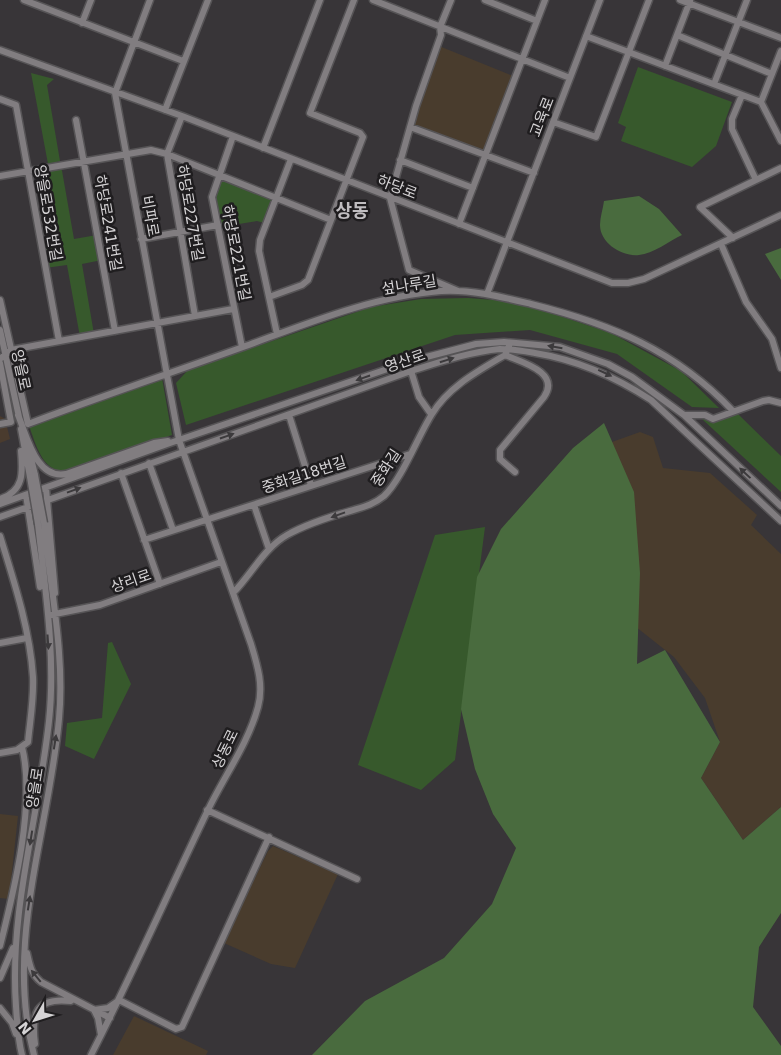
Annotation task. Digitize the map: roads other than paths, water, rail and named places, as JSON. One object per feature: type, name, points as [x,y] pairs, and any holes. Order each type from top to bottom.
[{"type":"street","points":[[24,0],[184,61]]},
{"type":"street","points":[[82,22],[91,0]]},
{"type":"street","points":[[115,93],[150,0]]},
{"type":"street","points":[[165,110],[208,0]]},
{"type":"street","points":[[263,148],[320,0]]},
{"type":"street","points":[[269,297],[302,285],[308,280],[363,137],[360,132],[310,113],[354,0]]},
{"type":"street","points":[[373,0],[383,2],[440,27],[570,78]]},
{"type":"street","points":[[451,0],[440,27],[441,35],[410,127],[390,198],[408,270],[460,293]]},
{"type":"street","points":[[485,0],[537,21]]},
{"type":"street","points":[[459,224],[545,0]]},
{"type":"street","name":"교육로","points":[[487,294],[600,0]]},
{"type":"street","points":[[553,122],[596,138],[649,0]]},
{"type":"street","points":[[680,0],[781,38]]},
{"type":"street","points":[[714,84],[747,0]]},
{"type":"street","points":[[665,66],[689,2]]},
{"type":"street","points":[[677,35],[772,74]]},
{"type":"street","points":[[586,36],[761,102],[781,141]]},
{"type":"street","name":"하당로","points":[[0,50],[182,116],[601,280],[619,284],[644,279],[781,215]]},
{"type":"street","points":[[761,102],[781,51]]},
{"type":"street","name":"비파로","points":[[115,93],[156,323],[180,440]]},
{"type":"street","points":[[742,94],[732,119],[732,129],[756,180]]},
{"type":"street","name":"양을로532번길","points":[[0,100],[16,106],[59,341]]},
{"type":"street","name":"하당로227번길","points":[[182,116],[167,154],[194,316]]},
{"type":"street","name":"하당로241번길","points":[[76,120],[115,331]]},
{"type":"street","points":[[410,127],[534,173]]},
{"type":"street","name":"하당로221번길","points":[[233,136],[212,197],[242,347]]},
{"type":"street","points":[[0,176],[151,150],[167,154],[331,220]]},
{"type":"street","points":[[277,334],[258,251],[260,240],[291,159]]},
{"type":"street","points":[[400,160],[473,188]]},
{"type":"street","points":[[733,238],[700,207],[781,168]]},
{"type":"street","points":[[141,239],[218,225]]},
{"type":"street","points":[[721,244],[746,302],[772,339],[781,368]]},
{"type":"street","name":"섶나루길","points":[[11,350],[28,424],[167,372],[334,314],[391,299],[442,291],[487,294],[573,314],[632,337],[660,352],[695,375],[733,411]]},
{"type":"street","points":[[0,300],[11,350]]},
{"type":"street","points":[[2,358],[11,350],[233,308]]},
{"type":"street","name":"양을로","points":[[0,330],[2,358],[33,476],[54,614],[60,669],[59,719],[27,920],[23,995],[36,1055]]},
{"type":"street","name":"영산로","points":[[0,504],[411,361],[476,344],[557,357],[605,373],[628,385],[663,411],[781,521]]},
{"type":"street","name":"영산로","points":[[0,517],[182,451],[454,358],[507,349],[560,347],[608,364],[632,377],[684,415],[781,506]]},
{"type":"street","points":[[507,349],[537,368],[547,379],[548,386],[544,397],[500,450],[500,459],[516,472]]},
{"type":"street","name":"중화길","points":[[233,593],[247,579],[269,549],[286,536],[350,511],[370,506],[387,493],[431,414],[447,394],[507,349]]},
{"type":"street","points":[[0,363],[11,422]]},
{"type":"street","points":[[411,372],[419,397],[431,414]]},
{"type":"street","points":[[684,415],[705,415],[713,419],[769,400],[781,403]]},
{"type":"street","points":[[18,415],[40,464],[50,472],[58,474],[66,474],[154,443],[180,440]]},
{"type":"street","points":[[0,499],[13,493],[22,478],[18,415]]},
{"type":"street","points":[[289,415],[311,485]]},
{"type":"street","points":[[0,419],[11,422]]},
{"type":"street","points":[[0,424],[11,422]]},
{"type":"street","name":"상동로","points":[[91,1055],[119,1000],[207,810],[257,711],[260,699],[259,671],[182,451],[180,440]]},
{"type":"street","name":"중화길18번길","points":[[144,540],[410,454]]},
{"type":"street","points":[[150,463],[173,530]]},
{"type":"street","points":[[121,473],[160,584]]},
{"type":"street","points":[[46,488],[56,592],[54,614]]},
{"type":"street","points":[[26,495],[41,600],[46,615]]},
{"type":"street","points":[[254,504],[269,549]]},
{"type":"street","name":"양을로","points":[[22,1053],[14,970],[20,907],[49,719],[50,669],[41,524]]},
{"type":"street","points":[[0,536],[10,566],[27,638],[33,676],[33,697],[28,742],[22,748],[0,753]]},
{"type":"street","name":"상리로","points":[[46,615],[100,605],[221,562]]},
{"type":"street","points":[[0,643],[27,638]]},
{"type":"street","points":[[0,946],[10,908],[27,808],[22,748]]},
{"type":"street","points":[[207,810],[357,879]]},
{"type":"street","points":[[94,1010],[108,1008],[119,1000],[176,1029],[182,1028],[269,837]]},
{"type":"street","points":[[0,978],[13,951],[20,907]]},
{"type":"street","points":[[27,920],[27,951],[34,977],[76,1002],[110,1018]]},
{"type":"street","points":[[36,1055],[33,1018],[37,1010],[48,1001],[76,1002]]},
{"type":"street","points":[[0,1008],[12,1023],[22,1053]]},
{"type":"street","points":[[94,1010],[98,1018],[101,1036]]},
{"type":"district","name":"상동","points":[[352,211]]}]
